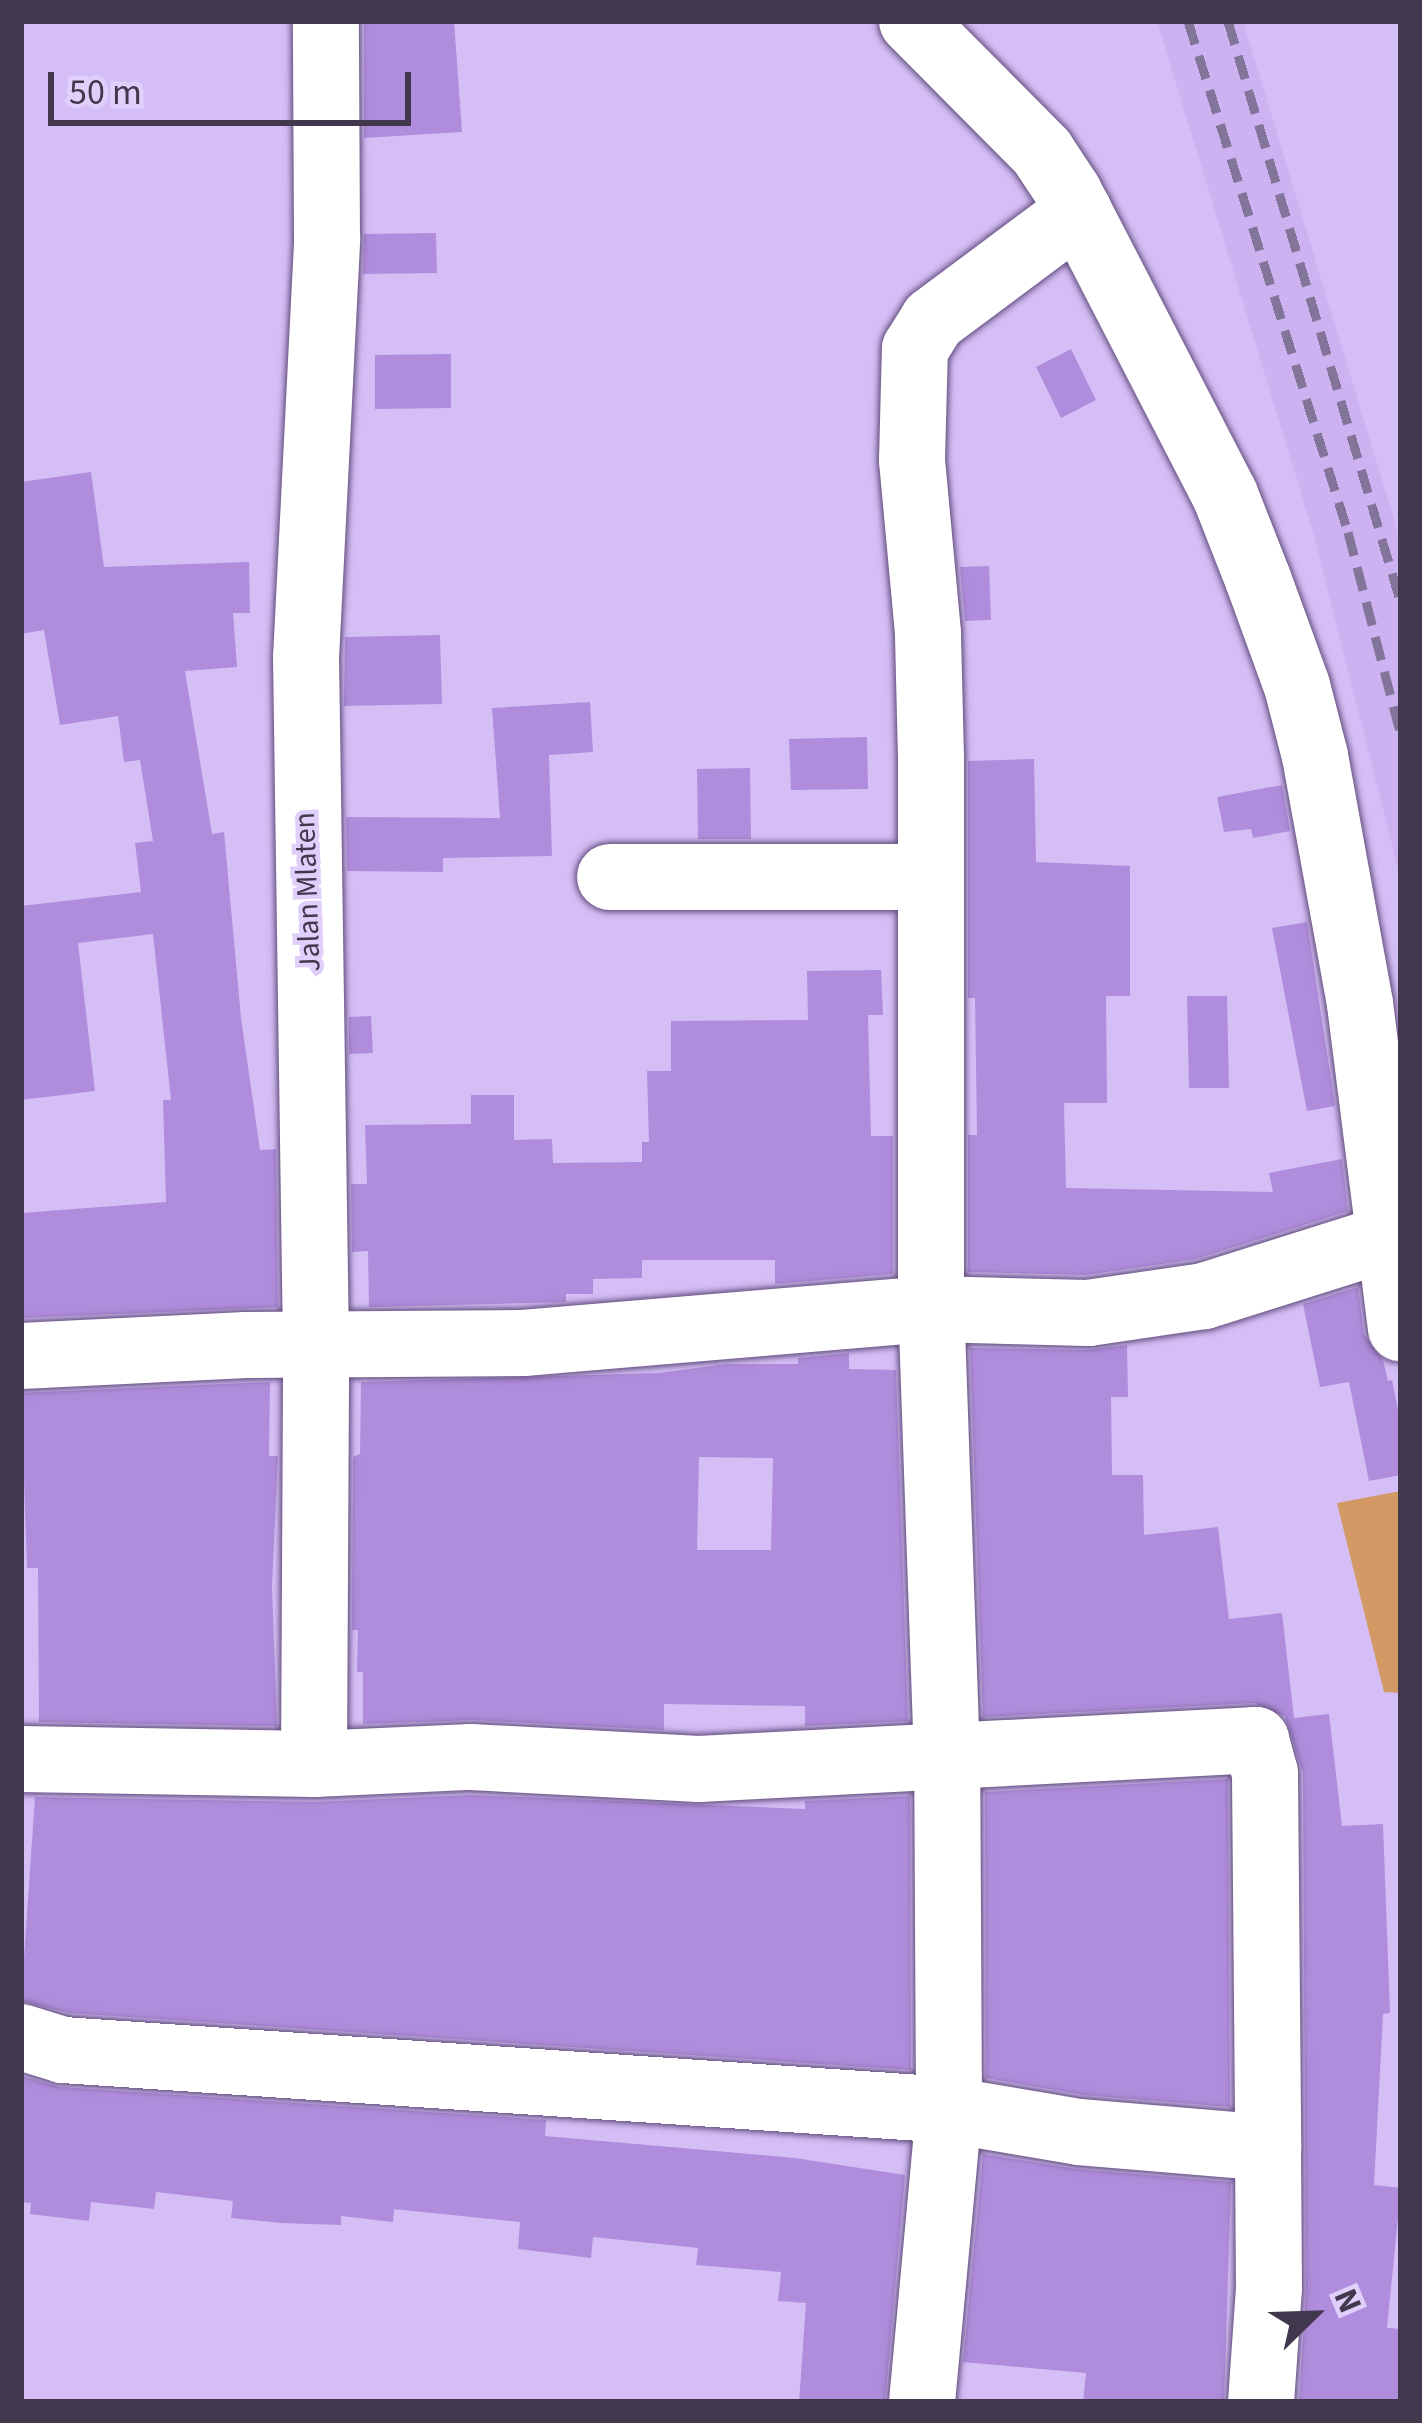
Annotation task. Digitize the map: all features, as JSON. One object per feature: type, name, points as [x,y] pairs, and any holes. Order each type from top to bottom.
[{"type":"street","name":"Jalan Mlaten","points":[[314,1764],[316,1346],[305,658],[327,238],[326,21]]},
{"type":"street","points":[[912,21],[1042,152],[1079,212],[1225,495],[1298,686],[1360,1004],[1401,1328]]},
{"type":"street","points":[[922,2402],[950,2110],[947,1758],[931,1309],[928,633],[912,460],[915,349],[933,320],[1079,212]]},
{"type":"street","points":[[610,877],[931,877]]},
{"type":"street","points":[[21,1356],[523,1343],[931,1309],[1088,1312],[1204,1296],[1388,1238]]},
{"type":"street","points":[[21,1760],[314,1764],[471,1757],[700,1769],[1256,1740],[1264,1773],[1268,2148],[1269,2288],[1261,2402]]},
{"type":"street","points":[[21,2037],[63,2050],[950,2110],[1079,2132],[1268,2148]]},
{"type":"shaded area","points":[[1157,21],[1243,21],[1393,516],[1401,548],[1401,881],[1315,539]]},
{"type":"shaded area","points":[[1401,1491],[1401,1693],[1384,1692],[1337,1503]]},
{"type":"building","points":[[364,21],[454,21],[462,132],[364,138]]},
{"type":"building","points":[[436,233],[437,273],[363,274],[364,234]]},
{"type":"building","points":[[1071,349],[1096,400],[1061,418],[1036,367]]},
{"type":"building","points":[[451,354],[451,408],[375,409],[375,355]]},
{"type":"building","points":[[91,472],[104,567],[249,562],[250,613],[233,613],[237,667],[185,671],[212,834],[224,832],[241,1018],[260,1150],[276,1149],[278,1307],[21,1318],[21,1213],[166,1202],[163,1100],[171,1100],[153,934],[78,943],[95,1091],[21,1100],[21,906],[141,892],[135,843],[153,841],[140,760],[124,762],[118,716],[60,725],[44,630],[21,634],[21,482]]},
{"type":"building","points":[[989,566],[991,620],[965,621],[960,567]]},
{"type":"building","points":[[440,635],[442,704],[344,706],[345,637]]},
{"type":"building","points":[[590,702],[593,752],[549,755],[552,856],[443,858],[443,872],[347,871],[346,817],[500,818],[492,708]]},
{"type":"building","points":[[867,737],[868,789],[791,790],[789,739]]},
{"type":"building","points":[[1034,759],[1036,862],[1130,866],[1130,996],[1106,996],[1107,1103],[1064,1103],[1066,1188],[1273,1192],[1269,1173],[1342,1159],[1348,1211],[1196,1259],[1086,1275],[968,1272],[968,1135],[977,1135],[975,998],[968,998],[968,761]]},
{"type":"building","points":[[750,768],[751,839],[698,839],[697,769]]},
{"type":"building","points":[[1282,785],[1290,831],[1253,838],[1251,829],[1224,832],[1217,797]]},
{"type":"building","points":[[1307,922],[1335,1106],[1307,1111],[1272,928]]},
{"type":"building","points":[[881,970],[883,1015],[868,1015],[871,1136],[893,1136],[893,1274],[775,1284],[775,1260],[642,1260],[642,1278],[593,1279],[593,1294],[566,1294],[566,1302],[369,1307],[368,1251],[352,1252],[351,1184],[367,1184],[365,1125],[471,1124],[471,1095],[514,1095],[514,1140],[552,1139],[553,1163],[642,1162],[642,1142],[649,1142],[647,1071],[671,1071],[671,1021],[808,1020],[807,971]]},
{"type":"building","points":[[1187,996],[1227,996],[1229,1088],[1189,1088]]},
{"type":"building","points":[[371,1016],[373,1053],[349,1054],[349,1017]]},
{"type":"building","points":[[1358,1287],[1364,1334],[1383,1360],[1388,1381],[1392,1380],[1401,1425],[1401,1475],[1369,1481],[1349,1382],[1320,1387],[1303,1304]]},
{"type":"building","points":[[1127,1345],[1128,1397],[1111,1397],[1112,1475],[1143,1475],[1144,1535],[1218,1527],[1229,1619],[1282,1613],[1294,1718],[1329,1714],[1342,1826],[1383,1824],[1390,2013],[1383,2014],[1374,2185],[1401,2188],[1387,2328],[1401,2329],[1401,2402],[1299,2402],[1306,2288],[1303,1773],[1285,1716],[1254,1703],[983,1717],[970,1348],[1087,1350]]},
{"type":"building","points":[[849,1353],[849,1369],[896,1370],[908,1721],[805,1726],[805,1706],[664,1704],[664,1730],[473,1720],[363,1724],[363,1672],[357,1672],[358,1630],[352,1630],[353,1457],[360,1454],[361,1382],[659,1373],[726,1364],[798,1364],[798,1358]],"holes":[[[699,1457],[773,1458],[771,1550],[697,1550]]]},
{"type":"building","points":[[270,1382],[269,1456],[278,1456],[272,1586],[277,1726],[39,1722],[38,1568],[27,1568],[21,1393]]},
{"type":"building","points":[[1228,1779],[1230,2107],[1084,2095],[986,2078],[985,1792]]},
{"type":"building","points":[[471,1795],[805,1809],[805,1801],[910,1796],[911,2070],[70,2013],[21,2001],[35,1797],[314,1802]]},
{"type":"building","points":[[21,2076],[60,2087],[546,2120],[545,2136],[795,2158],[905,2175],[885,2402],[799,2402],[806,2303],[778,2301],[781,2272],[696,2265],[698,2248],[593,2237],[591,2258],[518,2249],[520,2222],[394,2209],[393,2222],[341,2216],[341,2225],[280,2223],[231,2218],[233,2201],[156,2192],[154,2209],[91,2202],[89,2221],[30,2214],[31,2203],[21,2202]]},
{"type":"building","points":[[983,2154],[1076,2169],[1231,2182],[1224,2402],[1083,2402],[1086,2373],[963,2362]]},
{"type":"railway","points":[[1188,21],[1348,532],[1401,735]]},
{"type":"railway","points":[[1228,21],[1401,603]]}]
